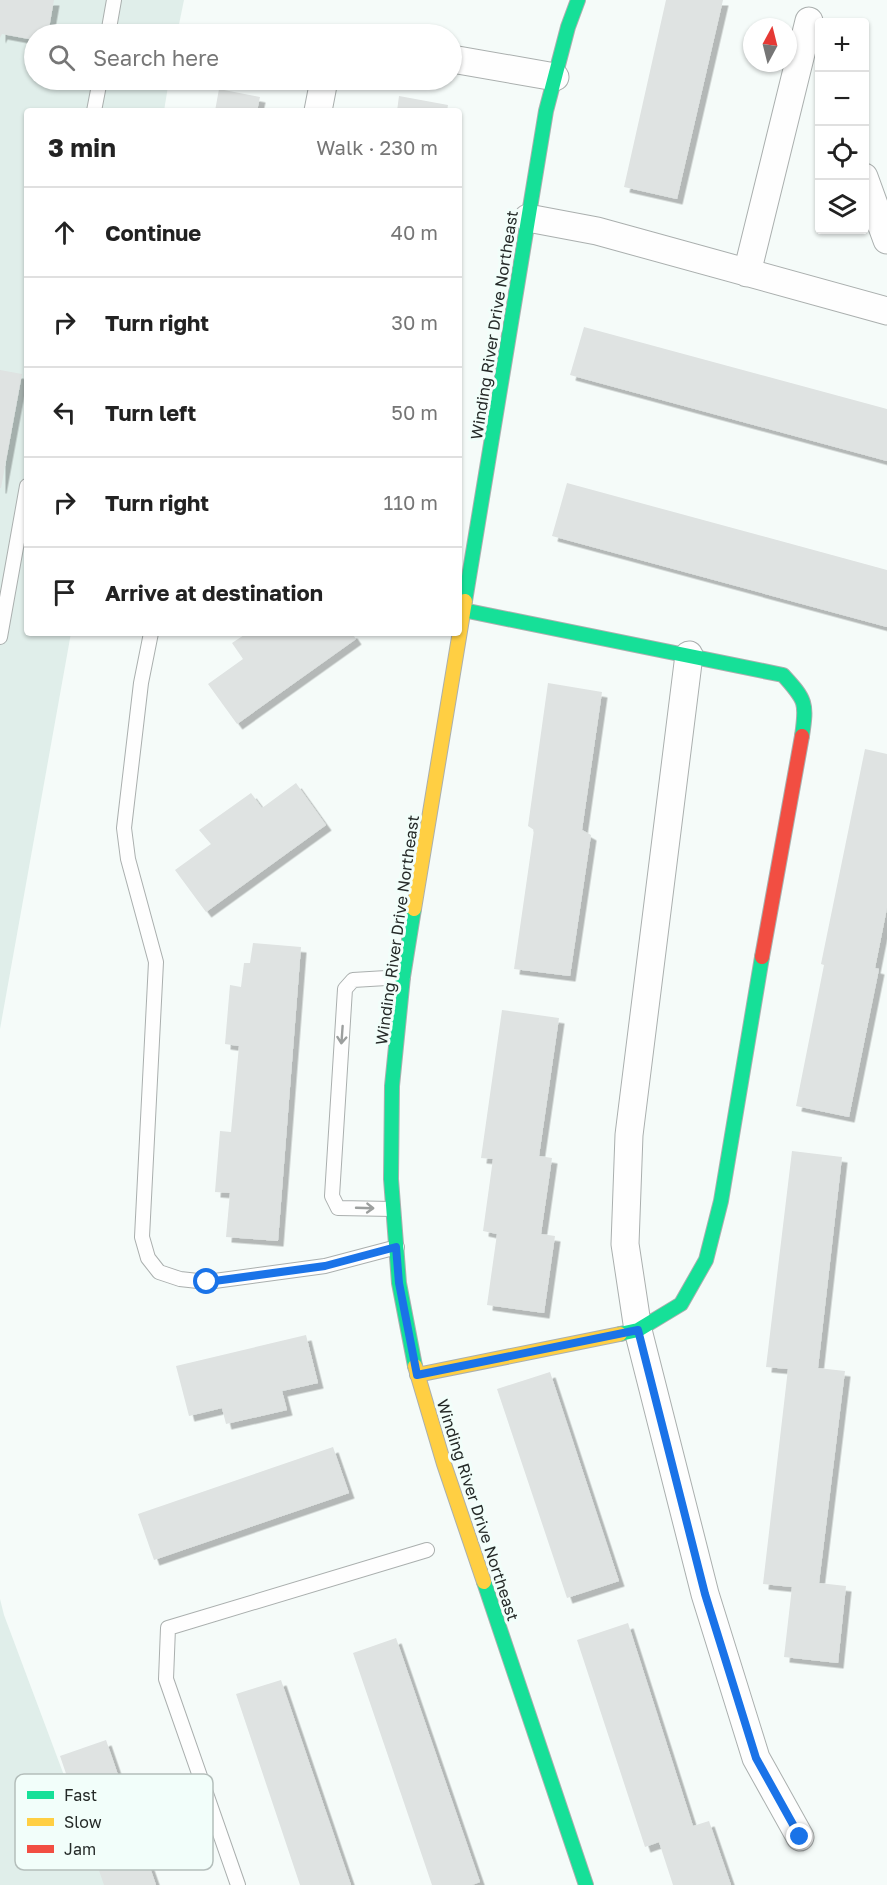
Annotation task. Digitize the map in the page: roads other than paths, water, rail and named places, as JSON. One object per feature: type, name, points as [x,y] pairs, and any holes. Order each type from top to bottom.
[{"type":"street","name":"Winding River Drive Northeast","points":[[462,616],[546,111],[568,27],[578,0]]},
{"type":"street","points":[[803,11],[815,40]]},
{"type":"street","points":[[747,273],[803,11]]},
{"type":"street","points":[[462,61],[555,77]]},
{"type":"street","points":[[319,108],[322,90]]},
{"type":"street","points":[[865,180],[887,240]]},
{"type":"street","points":[[528,218],[597,231],[887,311]]},
{"type":"street","points":[[417,1375],[638,1330],[681,1304],[706,1260],[721,1201],[806,711],[800,692],[783,675],[463,610]]},
{"type":"street","name":"Winding River Drive Northeast","points":[[459,636],[403,977],[392,1086],[391,1179],[399,1283],[417,1375],[444,1464],[586,1885]]},
{"type":"street","points":[[689,655],[629,1135],[625,1244],[638,1330],[705,1594],[756,1758],[800,1837]]},
{"type":"lane","points":[[110,24],[114,0]]},
{"type":"lane","points":[[95,108],[98,90]]},
{"type":"lane","points":[[0,637],[24,503]]},
{"type":"lane","points":[[150,636],[141,683],[124,828],[128,859],[156,962],[142,1237],[148,1258],[159,1272],[180,1279],[207,1282],[325,1266],[396,1247]]},
{"type":"lane","points":[[393,1209],[338,1208],[332,1196],[345,989],[353,980],[403,977]]},
{"type":"lane","points":[[199,1774],[166,1679],[168,1628],[427,1550]]},
{"type":"lane","points":[[213,1813],[238,1885]]}]
